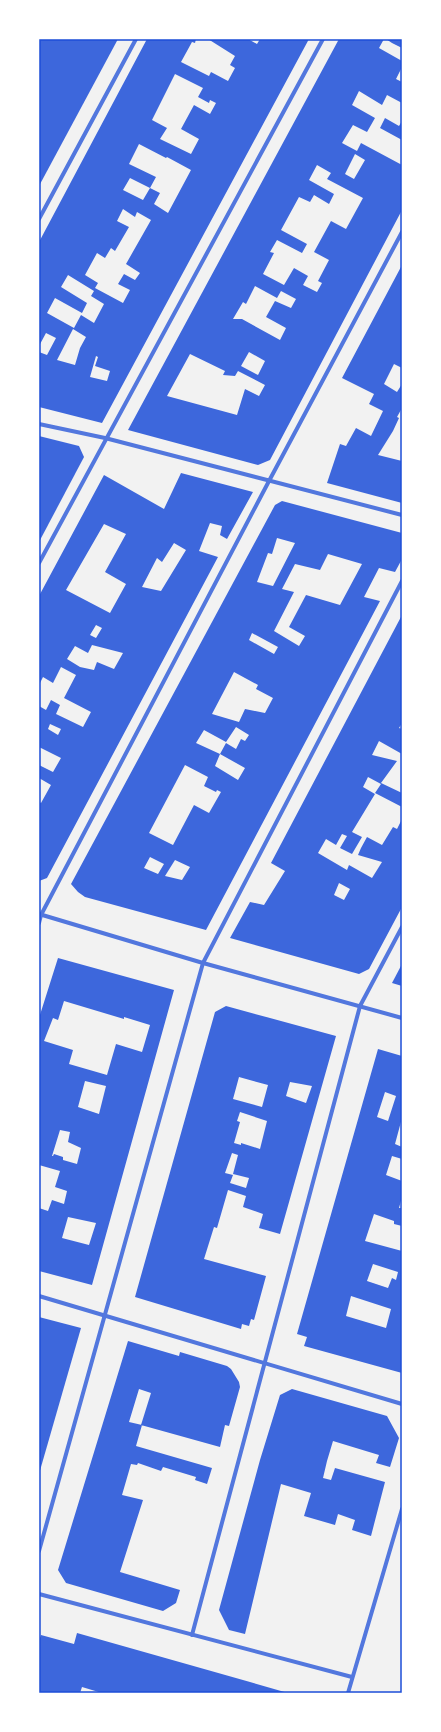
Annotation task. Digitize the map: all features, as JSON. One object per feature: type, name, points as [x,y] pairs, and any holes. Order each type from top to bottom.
[{"type":"street","points":[[39,219],[136,39]]},
{"type":"street","points":[[39,563],[105,438],[322,39]]},
{"type":"street","points":[[39,923],[40,914],[402,232]]},
{"type":"street","points":[[39,424],[105,438],[402,516]]},
{"type":"street","points":[[39,1551],[204,963],[402,581]]},
{"type":"street","points":[[40,914],[204,963],[402,1018]]},
{"type":"street","points":[[192,1635],[360,1006],[402,927]]},
{"type":"street","points":[[39,1296],[402,1404]]},
{"type":"street","points":[[348,1693],[402,1509]]},
{"type":"street","points":[[39,1594],[352,1677]]},
{"type":"building","points":[[39,39],[118,39],[39,186]]},
{"type":"building","points":[[147,39],[196,39],[195,43],[192,42],[181,62],[209,76],[211,72],[228,81],[235,68],[230,65],[235,56],[208,39],[248,39],[257,44],[260,39],[309,39],[102,423],[39,407],[39,352],[47,355],[56,338],[46,333],[39,346],[39,242]],"holes":[[[175,74],[203,88],[198,97],[209,103],[210,100],[216,103],[210,114],[194,105],[181,129],[199,139],[191,154],[160,139],[167,128],[152,120]],[[139,144],[191,170],[168,213],[154,204],[160,193],[150,188],[156,177],[129,164]],[[130,178],[150,188],[143,200],[123,190]],[[123,209],[135,217],[137,212],[151,220],[126,264],[140,273],[135,280],[124,274],[118,284],[130,290],[123,303],[95,288],[98,283],[85,275],[97,253],[105,258],[111,248],[115,251],[129,227],[117,221]],[[68,275],[94,291],[91,296],[104,304],[94,323],[81,315],[74,328],[47,313],[55,298],[82,313],[87,303],[61,287]],[[73,329],[86,337],[80,348],[75,365],[57,360]],[[96,356],[98,357],[95,366],[110,371],[107,381],[90,377]]]},
{"type":"building","points":[[339,39],[384,39],[379,48],[402,61],[402,67],[396,79],[402,82],[402,103],[387,95],[382,105],[359,91],[352,105],[375,118],[367,132],[353,125],[342,143],[357,151],[361,143],[402,165],[402,210],[270,460],[258,465],[128,430]],"holes":[[[355,154],[365,160],[354,179],[345,174]],[[317,165],[331,173],[327,179],[363,198],[346,229],[331,221],[314,252],[329,260],[318,281],[322,283],[317,292],[303,285],[308,276],[294,268],[284,285],[263,274],[274,253],[270,252],[277,240],[302,253],[307,244],[281,230],[299,197],[310,202],[314,195],[329,204],[334,194],[309,180]],[[255,286],[277,298],[281,291],[296,299],[291,308],[275,301],[266,317],[286,328],[280,340],[242,319],[233,319],[243,302],[246,304]],[[249,352],[265,361],[258,375],[241,366]],[[190,354],[225,371],[223,375],[235,376],[238,371],[265,385],[259,396],[245,389],[237,415],[167,396]]]},
{"type":"building","points":[[386,39],[402,39],[402,48],[392,43]]},
{"type":"building","points":[[385,118],[399,126],[402,121],[402,140],[380,128]]},
{"type":"building","points":[[402,265],[402,368],[394,364],[384,384],[397,392],[402,384],[402,408],[397,417],[399,418],[393,431],[378,455],[402,461],[402,503],[327,483],[340,444],[346,446],[356,428],[371,436],[383,411],[369,404],[374,394],[342,378]]},
{"type":"building","points":[[39,436],[79,446],[84,457],[39,542]]},
{"type":"building","points":[[181,473],[253,492],[227,539],[220,535],[222,526],[210,523],[199,551],[218,557],[47,878],[39,881],[39,802],[41,803],[51,785],[39,778],[39,765],[53,772],[61,758],[39,747],[39,706],[46,710],[51,700],[60,705],[56,714],[83,727],[91,712],[64,698],[76,675],[61,667],[53,683],[43,677],[39,685],[39,596],[104,475],[164,509]],"holes":[[[104,524],[126,534],[105,572],[126,584],[110,613],[66,590]],[[174,543],[186,550],[161,591],[142,587],[157,558],[162,562]],[[96,625],[102,628],[96,638],[90,635]],[[92,645],[123,653],[114,669],[97,662],[94,670],[80,667],[67,659],[75,646],[88,653]],[[50,724],[61,729],[58,735],[48,729]]]},
{"type":"building","points":[[282,501],[402,533],[402,559],[395,572],[379,568],[364,597],[380,601],[206,930],[85,897],[71,884],[275,505]],"holes":[[[277,538],[295,543],[273,586],[257,582],[268,553],[272,554]],[[328,554],[362,564],[340,605],[306,595],[289,627],[305,636],[299,646],[274,631],[294,592],[282,589],[295,564],[320,570]],[[252,633],[278,647],[274,654],[249,640]],[[234,672],[258,685],[256,689],[273,698],[265,713],[245,709],[239,722],[212,714]],[[236,727],[249,735],[245,741],[241,739],[236,749],[226,743],[220,754],[196,743],[204,730],[226,742]],[[220,754],[245,768],[238,780],[215,766]],[[185,765],[208,777],[204,786],[216,792],[217,790],[221,792],[209,813],[194,805],[173,845],[149,833]],[[150,857],[164,864],[158,874],[144,868]],[[175,860],[190,867],[182,880],[165,876]]]},
{"type":"building","points":[[402,615],[402,723],[399,728],[402,729],[402,754],[379,741],[372,755],[397,761],[381,783],[402,793],[402,807],[375,793],[381,784],[368,777],[363,787],[375,794],[352,832],[362,837],[352,854],[340,848],[347,836],[342,834],[336,845],[326,839],[318,853],[347,870],[349,865],[372,878],[382,862],[358,855],[361,848],[367,837],[382,845],[393,827],[397,829],[402,819],[402,907],[369,969],[359,974],[230,938],[250,902],[264,905],[285,871],[271,863]],"holes":[[[339,883],[350,889],[344,900],[334,895]]]},
{"type":"building","points":[[58,958],[174,990],[92,1285],[39,1271],[39,1208],[48,1211],[52,1200],[64,1204],[67,1191],[55,1187],[60,1171],[39,1165],[39,1018]],"holes":[[[64,1001],[124,1019],[124,1017],[150,1025],[142,1052],[116,1044],[107,1075],[69,1064],[73,1050],[44,1041],[53,1018],[58,1020]],[[85,1081],[106,1086],[99,1114],[78,1107]],[[60,1130],[70,1132],[68,1142],[81,1148],[77,1164],[63,1160],[63,1157],[54,1154],[52,1156]],[[68,1217],[96,1223],[89,1245],[62,1238]]]},
{"type":"building","points":[[402,964],[402,986],[392,983]]},
{"type":"building","points":[[226,1006],[336,1036],[280,1234],[259,1228],[263,1214],[243,1207],[246,1196],[228,1190],[217,1228],[214,1227],[204,1259],[266,1276],[254,1320],[251,1319],[249,1326],[242,1324],[241,1329],[135,1297],[215,1012]],"holes":[[[239,1077],[268,1085],[262,1107],[233,1099]],[[290,1082],[312,1086],[306,1103],[286,1096]],[[240,1112],[267,1121],[260,1149],[241,1143],[241,1145],[234,1143],[240,1122],[237,1121]],[[232,1153],[238,1155],[233,1174],[249,1178],[246,1188],[230,1183],[233,1175],[225,1173]]]},
{"type":"building","points":[[378,1049],[402,1056],[402,1118],[395,1144],[402,1147],[402,1159],[392,1156],[386,1175],[402,1181],[402,1197],[399,1208],[402,1208],[402,1226],[394,1224],[394,1221],[374,1214],[365,1241],[402,1251],[402,1373],[304,1346],[307,1337],[297,1334]],"holes":[[[385,1092],[396,1096],[388,1121],[377,1117]],[[373,1264],[398,1272],[396,1280],[392,1278],[388,1288],[367,1281]],[[351,1296],[391,1309],[386,1328],[346,1316]]]},
{"type":"building","points":[[39,1317],[81,1328],[39,1474]]},
{"type":"building","points":[[128,1341],[179,1356],[180,1352],[227,1366],[231,1369],[239,1382],[240,1387],[229,1426],[225,1425],[220,1447],[142,1425],[136,1446],[212,1468],[207,1484],[195,1480],[196,1477],[163,1467],[161,1471],[138,1463],[137,1465],[131,1464],[122,1495],[143,1500],[120,1572],[180,1590],[176,1603],[163,1611],[66,1583],[58,1570]],"holes":[[[139,1389],[151,1393],[141,1425],[129,1422]]]},
{"type":"building","points":[[292,1389],[387,1416],[399,1438],[390,1467],[376,1463],[379,1455],[333,1441],[327,1461],[323,1478],[331,1480],[335,1468],[385,1482],[371,1536],[352,1530],[355,1520],[338,1514],[335,1525],[304,1516],[311,1493],[281,1484],[245,1634],[229,1630],[219,1610],[260,1460],[280,1395]]},
{"type":"building","points":[[77,1633],[288,1693],[102,1693],[82,1687],[80,1693],[39,1693],[39,1641],[41,1635],[74,1644]]}]
